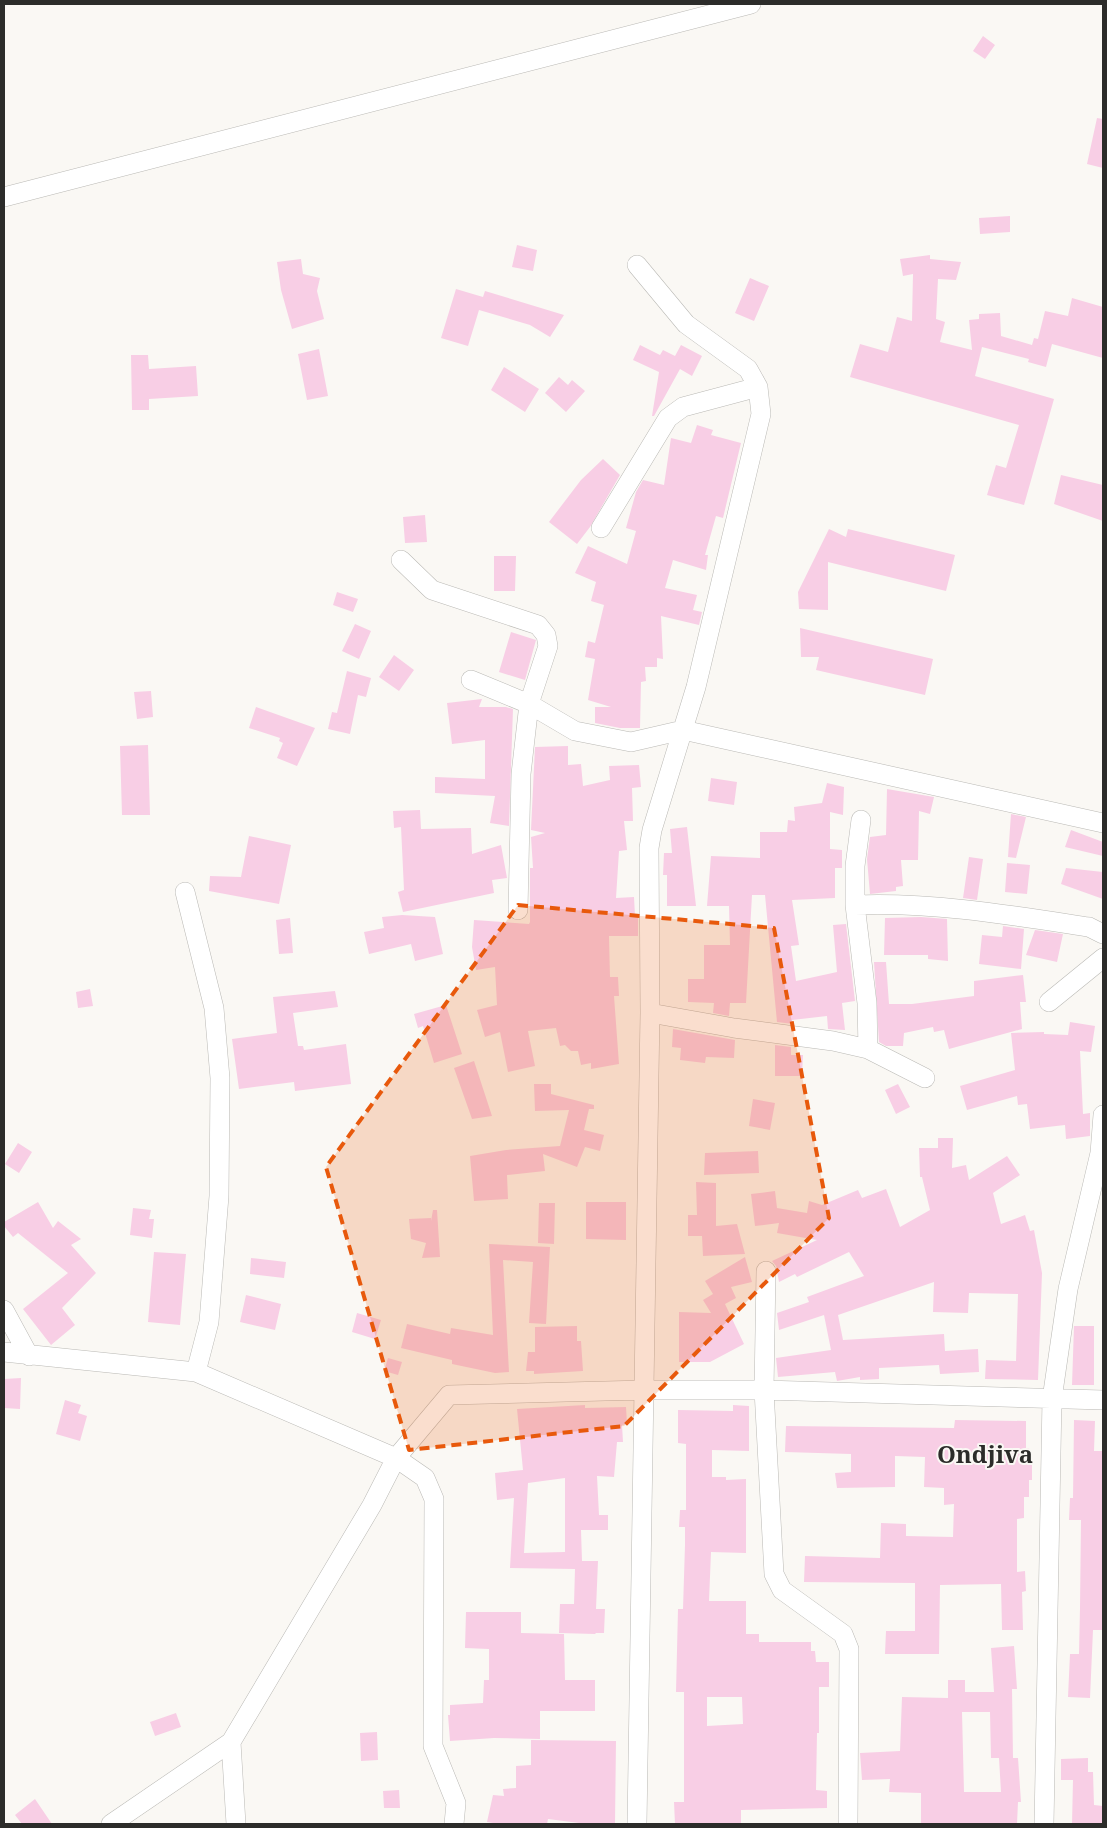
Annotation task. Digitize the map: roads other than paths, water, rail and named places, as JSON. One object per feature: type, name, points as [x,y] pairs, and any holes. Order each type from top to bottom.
[{"type":"street","points":[[4,197],[751,4]]},
{"type":"street","points":[[637,265],[686,324],[748,369],[758,387],[761,414],[731,547],[696,686],[652,830],[649,848],[650,1013],[637,1824]]},
{"type":"street","points":[[601,528],[668,418],[683,406],[758,387]]},
{"type":"street","points":[[401,560],[432,590],[538,625],[546,635],[548,646],[529,704],[521,774],[518,910]]},
{"type":"street","points":[[471,680],[529,704],[575,731],[632,742],[683,730],[1103,824]]},
{"type":"street","points":[[861,820],[854,866],[855,905],[867,1003],[868,1049]]},
{"type":"street","points":[[185,892],[214,1008],[220,1078],[219,1196],[210,1312],[196,1372]]},
{"type":"street","points":[[855,905],[901,903],[979,910],[1089,927],[1103,934]]},
{"type":"street","points":[[1048,1002],[1103,958]]},
{"type":"street","points":[[650,1013],[734,1028],[833,1041],[868,1049],[925,1078]]},
{"type":"street","points":[[1044,1824],[1052,1399],[1068,1289],[1100,1153],[1103,1115]]},
{"type":"street","points":[[766,1271],[764,1390],[774,1574],[782,1590],[842,1634],[849,1649],[848,1824]]},
{"type":"street","points":[[4,1310],[29,1356]]},
{"type":"street","points":[[4,1352],[196,1372],[396,1458],[425,1478],[434,1499],[433,1746],[456,1803],[454,1824]]},
{"type":"street","points":[[111,1824],[231,1742],[372,1505],[396,1458],[449,1395],[644,1390],[764,1390],[1103,1400]]},
{"type":"street","points":[[231,1742],[236,1824]]},
{"type":"district","name":"Ondjiva","points":[[985,1455]]}]
